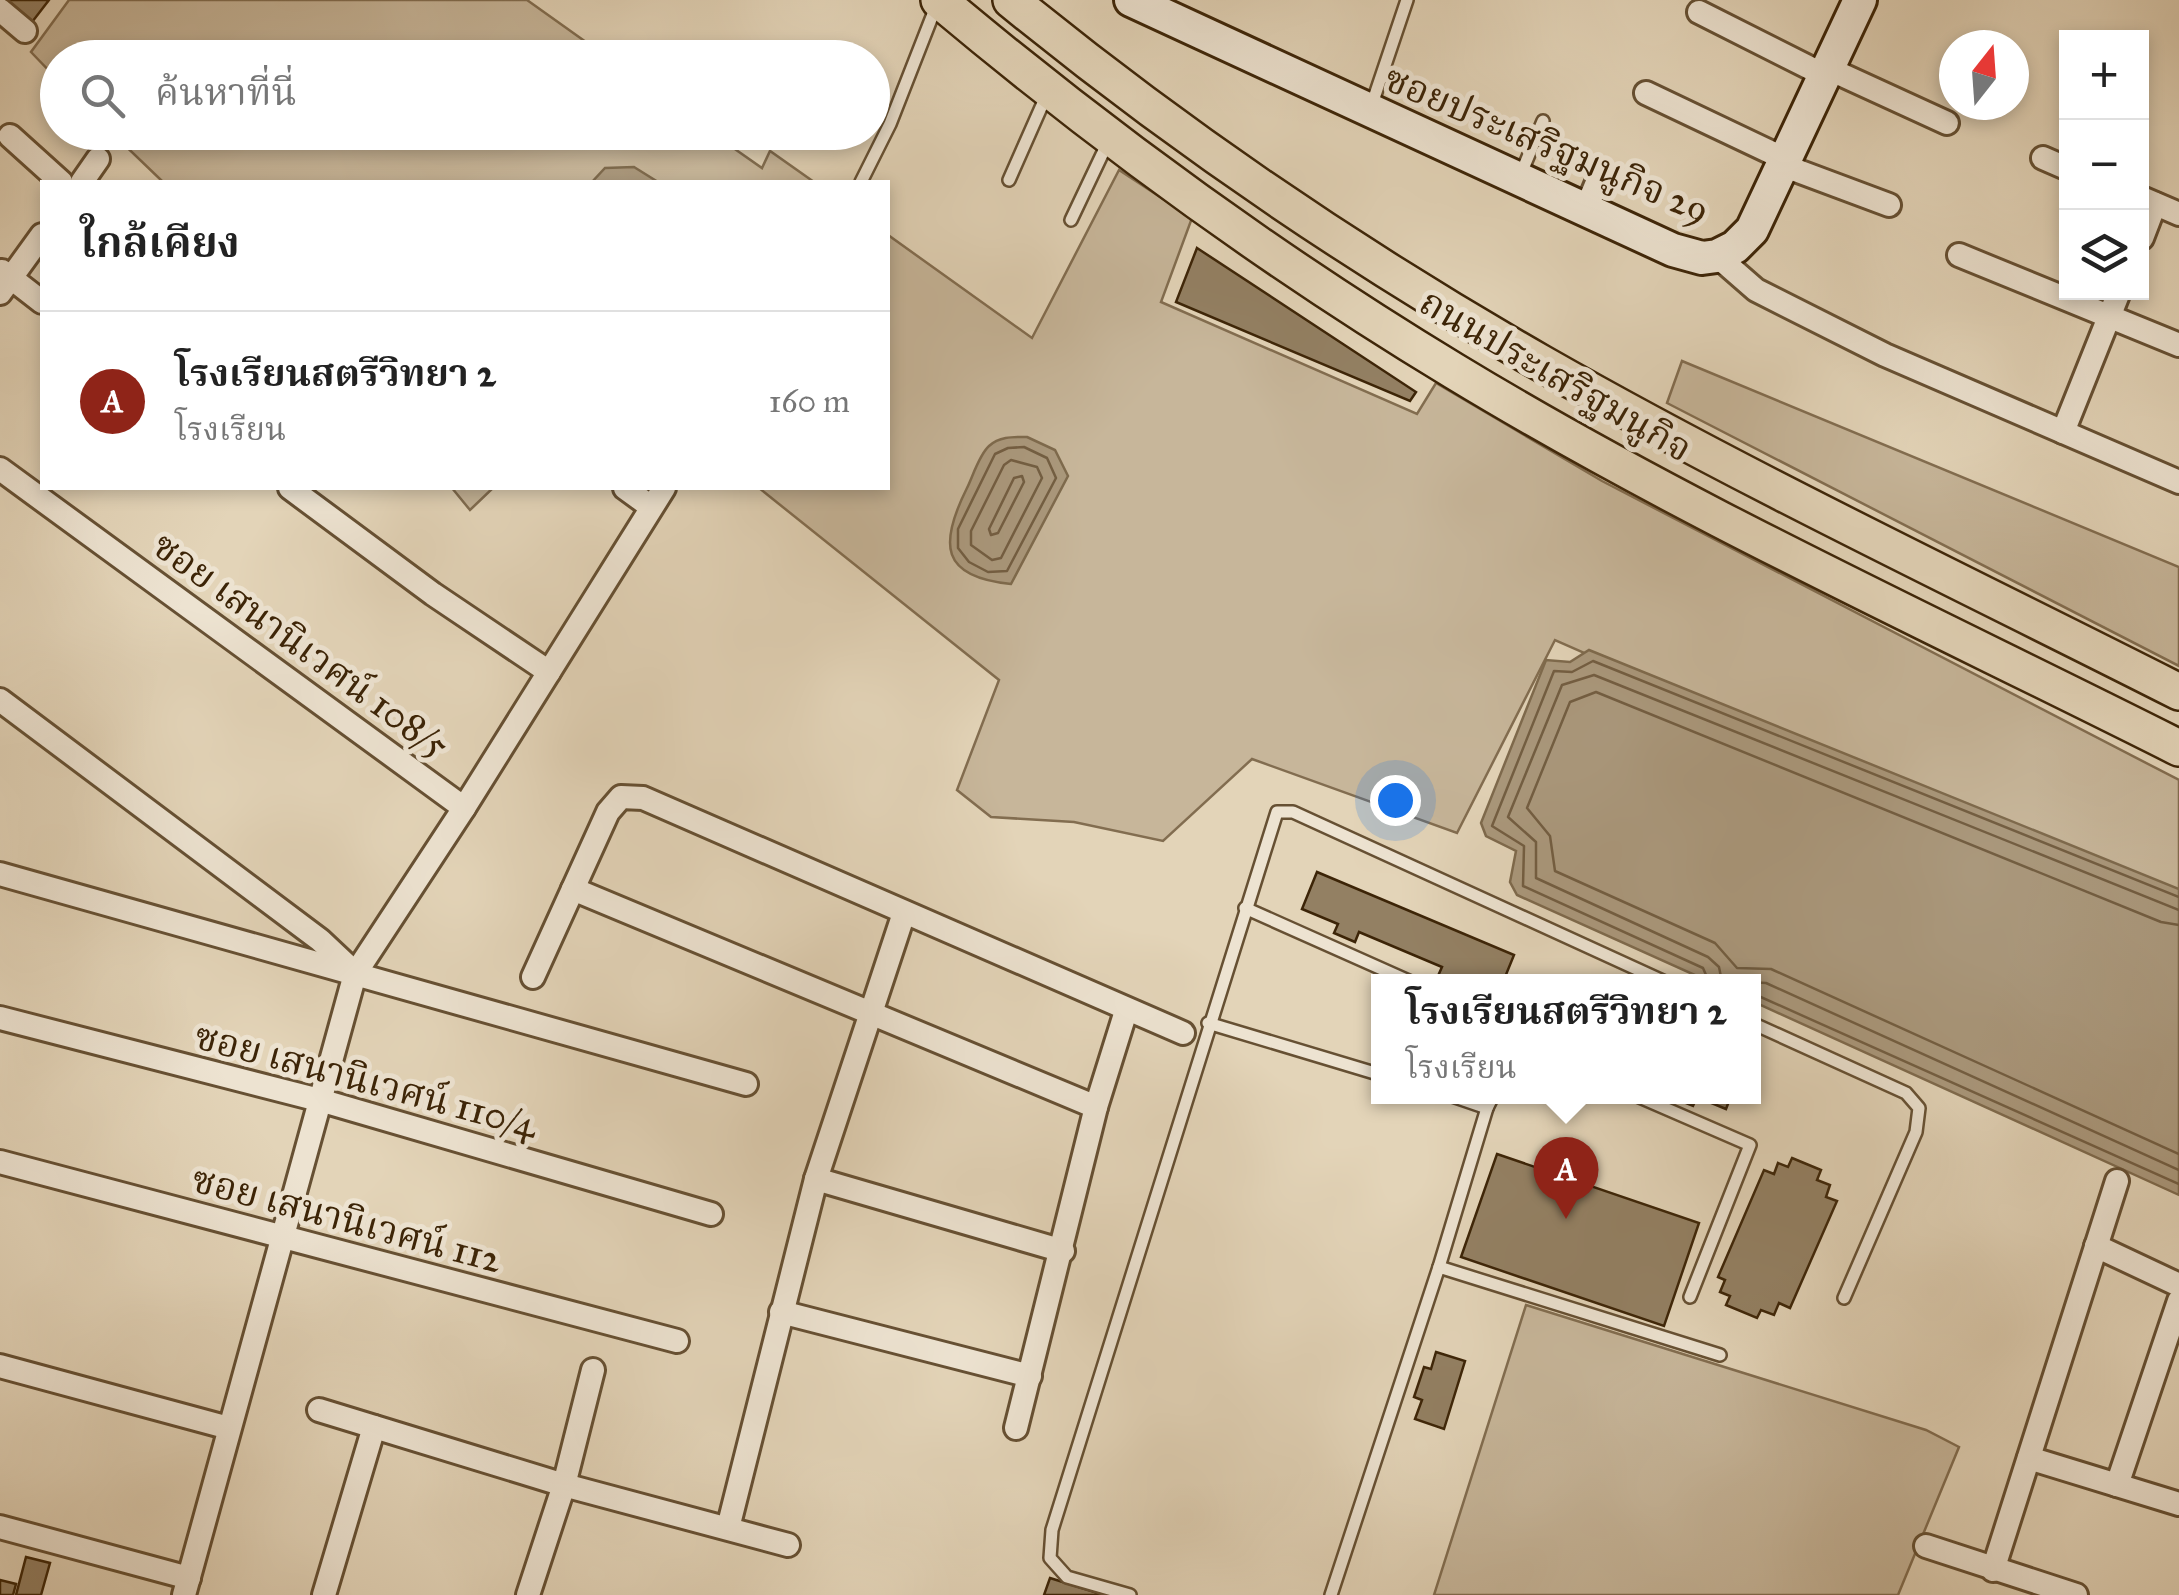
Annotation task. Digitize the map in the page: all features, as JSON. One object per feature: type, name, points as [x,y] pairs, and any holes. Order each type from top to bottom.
[{"type":"main road","name":"ถนนประเสริฐมนูกิจ","points":[[939,0],[1110,138],[1242,233],[1454,372],[1750,532],[2179,748]]},
{"type":"main road","name":"ถนนประเสริฐมนูกิจ","points":[[1011,0],[1146,106],[1408,282],[1539,362],[1742,471],[2179,692]]},
{"type":"street","name":"ซอยประเสริฐมนูกิจ 29","points":[[1131,0],[1585,211],[1674,250],[1702,258],[1736,247],[1752,230],[1860,0]]},
{"type":"street","points":[[0,10],[25,31]]},
{"type":"street","points":[[1699,12],[1947,123]]},
{"type":"street","points":[[1646,93],[1784,162],[1889,205]]},
{"type":"street","points":[[10,136],[59,180]]},
{"type":"street","points":[[2043,158],[2059,165]]},
{"type":"street","points":[[83,180],[98,159]]},
{"type":"street","points":[[1585,211],[1602,173]]},
{"type":"street","points":[[2149,201],[2179,214]]},
{"type":"street","points":[[40,237],[4,280],[40,301]]},
{"type":"street","points":[[1958,255],[2179,345]]},
{"type":"street","points":[[1717,256],[1756,290],[1895,360],[2179,482]]},
{"type":"street","points":[[2063,432],[2116,300]]},
{"type":"street","name":"ซอย เสนานิเวศน์ 108/5","points":[[0,469],[464,808]]},
{"type":"street","points":[[293,490],[433,594],[549,672]]},
{"type":"street","name":"ซอย เสนานิเวศน์ 108/5","points":[[186,1586],[355,974],[464,808],[657,498],[632,490]]},
{"type":"street","points":[[0,700],[320,940],[355,974]]},
{"type":"street","points":[[533,976],[608,812],[621,797],[644,798],[1126,1012],[1183,1033]]},
{"type":"street","points":[[0,874],[746,1084]]},
{"type":"street","points":[[574,889],[1096,1107]]},
{"type":"street","points":[[728,1528],[816,1180],[904,913]]},
{"type":"street","points":[[1016,1428],[1096,1107],[1126,1012]]},
{"type":"street","name":"ซอย เสนานิเวศน์ 110/4","points":[[0,1018],[323,1101],[711,1214]]},
{"type":"street","name":"ซอย เสนานิเวศน์ 112","points":[[0,1162],[677,1341]]},
{"type":"street","points":[[816,1180],[1063,1251]]},
{"type":"street","points":[[1992,1570],[2117,1181]]},
{"type":"street","points":[[2096,1246],[2179,1285]]},
{"type":"street","points":[[2117,1485],[2179,1301]]},
{"type":"street","points":[[781,1312],[1030,1376]]},
{"type":"street","points":[[0,1366],[230,1428]]},
{"type":"street","points":[[528,1595],[564,1485],[593,1370]]},
{"type":"street","points":[[319,1410],[564,1485],[788,1545]]},
{"type":"street","points":[[324,1595],[374,1427]]},
{"type":"street","points":[[2029,1458],[2179,1504]]},
{"type":"street","points":[[0,1527],[186,1586]]},
{"type":"street","points":[[1926,1546],[2075,1595]]},
{"type":"lane","points":[[890,124],[939,0]]},
{"type":"lane","points":[[1369,111],[1407,0]]},
{"type":"lane","points":[[1009,180],[1049,90]]},
{"type":"lane","points":[[1518,180],[1543,121]]},
{"type":"lane","points":[[1071,220],[1110,138]]},
{"type":"lane","points":[[862,180],[877,150]]},
{"type":"lane","points":[[1130,1595],[1068,1577],[1050,1558],[1052,1530],[1273,817],[1286,810],[1647,974]]},
{"type":"lane","points":[[1245,908],[1394,974]]},
{"type":"lane","points":[[1208,1023],[1371,1072]]},
{"type":"lane","points":[[1761,1027],[1906,1093],[1919,1108],[1916,1132],[1844,1298]]},
{"type":"lane","points":[[1331,1595],[1489,1104]]},
{"type":"lane","points":[[1655,1104],[1750,1146],[1690,1297]]},
{"type":"lane","points":[[1439,1266],[1720,1355]]},
{"type":"shaded area","points":[[69,0],[527,0],[583,40],[40,40],[40,61],[31,52]]},
{"type":"shaded area","points":[[130,150],[736,150],[762,168],[770,151],[811,180],[161,180]]},
{"type":"shaded area","points":[[1119,170],[1192,218],[1161,302],[1417,414],[1436,383],[1602,481],[2179,780],[2179,914],[1555,640],[1457,833],[1252,759],[1163,841],[1074,822],[991,817],[957,790],[999,680],[762,490],[890,490],[890,236],[1032,338]]},
{"type":"shaded area","points":[[1682,361],[2179,567],[2179,666],[1667,403]]},
{"type":"shaded area","points":[[454,490],[491,490],[470,510]]},
{"type":"shaded area","points":[[1526,1305],[1926,1430],[1959,1447],[1898,1595],[1434,1595]]},
{"type":"water","points":[[634,167],[655,180],[594,180],[605,168]]},
{"type":"water","points":[[1027,437],[1055,450],[1068,476],[1011,584],[970,574],[952,554],[950,541],[958,508],[985,450],[1002,439]]},
{"type":"water","points":[[1589,650],[2179,889],[2179,1195],[1761,1005],[1761,974],[1692,974],[1517,895],[1510,882],[1516,851],[1486,836],[1481,823],[1546,660],[1570,662]]},
{"type":"building","points":[[0,0],[49,0],[29,26]]},
{"type":"building","points":[[1197,248],[1416,392],[1410,401],[1176,302]]},
{"type":"building","points":[[1317,872],[1514,955],[1506,974],[1439,974],[1442,967],[1359,932],[1355,942],[1334,933],[1338,924],[1302,909]]},
{"type":"building","points":[[1497,1154],[1699,1223],[1664,1326],[1461,1257]]},
{"type":"building","points":[[1792,1158],[1821,1170],[1817,1180],[1830,1185],[1826,1197],[1837,1201],[1790,1308],[1779,1303],[1774,1315],[1761,1310],[1757,1318],[1726,1305],[1730,1296],[1720,1292],[1725,1280],[1718,1277],[1764,1170],[1774,1174],[1778,1163],[1788,1167]]},
{"type":"building","points":[[1436,1352],[1465,1361],[1444,1429],[1415,1419],[1422,1400],[1414,1397],[1424,1367],[1431,1369]]},
{"type":"building","points":[[26,1557],[50,1563],[41,1595],[16,1595]]},
{"type":"building","points":[[1050,1578],[1104,1595],[1044,1595]]},
{"type":"building","points":[[0,1580],[16,1584],[13,1595],[0,1595]]},
{"type":"place","name":"โรงเรียนสตรีวิทยา 2","points":[[1566,1219]]}]
